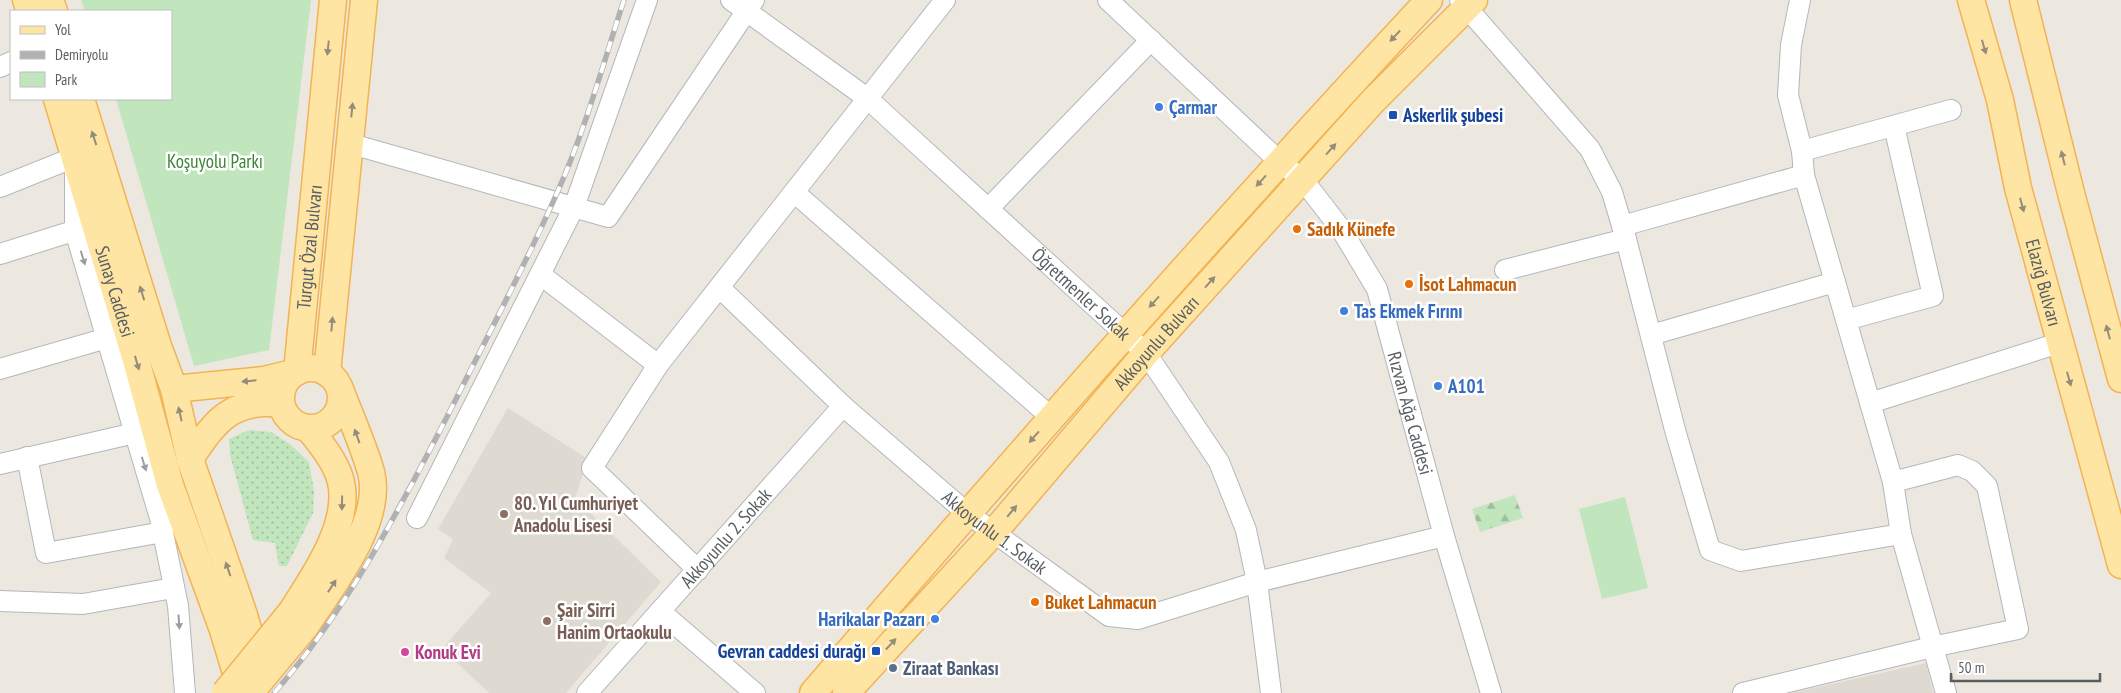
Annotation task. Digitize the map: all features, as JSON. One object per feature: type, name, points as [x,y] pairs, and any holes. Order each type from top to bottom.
[{"type":"main road","name":"Turgut Özal Bulvarı","points":[[297,372],[333,0]]},
{"type":"main road","name":"Turgut Özal Bulvarı","points":[[334,381],[348,143],[364,0]]},
{"type":"main road","name":"Akkoyunlu Bulvarı","points":[[812,693],[1051,417],[1279,161],[1429,0]]},
{"type":"main road","name":"Elazığ Bulvarı","points":[[1971,0],[2000,100],[2018,188],[2059,343],[2121,565]]},
{"type":"main road","points":[[2023,0],[2071,193],[2121,379]]},
{"type":"main road","name":"Akkoyunlu Bulvarı","points":[[846,693],[994,532],[1146,353],[1373,101],[1467,3]]},
{"type":"main road","name":"Sunay Caddesi","points":[[57,100],[74,158],[85,228],[136,360],[170,485],[223,630],[242,693]]},
{"type":"main road","name":"Sunay Caddesi","points":[[82,100],[158,346],[174,389],[190,459],[244,616],[267,693]]},
{"type":"main road","points":[[174,389],[264,380],[312,368],[334,381],[371,473],[373,498],[360,537],[344,567],[299,619],[225,693]]},
{"type":"main road","points":[[297,372],[289,377],[284,385],[281,404],[291,421],[299,426],[319,428],[335,417],[340,409],[341,399],[334,381]]},
{"type":"main road","points":[[190,459],[207,433],[224,416],[242,406],[262,402],[281,404]]},
{"type":"main road","points":[[250,693],[299,619],[342,515],[342,487],[330,455],[309,428]]},
{"type":"street","points":[[417,518],[542,275],[574,207],[646,0]]},
{"type":"street","points":[[698,570],[592,468],[658,364],[720,288],[945,0]]},
{"type":"street","name":"Rızvan Ağa Caddesi","points":[[1108,0],[1279,161],[1303,180],[1341,229],[1378,289],[1444,536],[1491,693]]},
{"type":"street","points":[[1800,0],[1791,45],[1788,95],[1802,151],[1804,175],[1893,482],[1901,534],[1946,693]]},
{"type":"street","points":[[1467,3],[1590,149],[1612,192],[1651,335],[1674,430],[1710,550],[1741,561],[1901,534]]},
{"type":"street","points":[[348,143],[608,217],[743,4]]},
{"type":"street","name":"Öğretmenler Sokak","points":[[743,4],[867,98],[1146,353],[1219,462],[1246,530],[1257,582],[1271,693]]},
{"type":"street","points":[[988,209],[1151,40]]},
{"type":"street","points":[[1802,151],[1951,110]]},
{"type":"street","points":[[1846,320],[1933,296],[1894,126]]},
{"type":"street","points":[[0,186],[74,158]]},
{"type":"street","points":[[1505,270],[1804,175]]},
{"type":"street","points":[[794,192],[1051,417]]},
{"type":"street","points":[[0,254],[85,228],[107,338],[163,532],[178,606],[185,693]]},
{"type":"street","points":[[542,275],[658,364]]},
{"type":"street","points":[[1651,335],[1835,282]]},
{"type":"street","name":"Akkoyunlu 1. Sokak","points":[[720,288],[843,406],[967,513],[1109,616],[1138,619],[1257,582],[1444,536]]},
{"type":"street","points":[[0,370],[107,338]]},
{"type":"street","points":[[1870,403],[2059,343]]},
{"type":"street","name":"Akkoyunlu 2. Sokak","points":[[587,693],[843,406]]},
{"type":"street","points":[[0,464],[135,433]]},
{"type":"street","points":[[27,457],[46,552],[163,532]]},
{"type":"street","points":[[1743,693],[1932,647],[2018,629],[1987,486],[1972,472],[1958,465],[1893,482]]},
{"type":"street","points":[[0,601],[82,604],[173,588]]},
{"type":"street","points":[[660,611],[755,693]]},
{"type":"shaded area","name":"Şair Sirri Hanim Ortaokulu","points":[[508,408],[588,459],[575,498],[661,582],[566,693],[489,693],[442,649],[491,593],[444,558],[453,539],[438,529]]},
{"type":"shaded area","points":[[1926,663],[1933,693],[1791,693]]},
{"type":"green space","name":"Koşuyolu Parkı","points":[[81,0],[311,0],[269,350],[194,366],[116,100],[172,100],[172,10],[85,10]]},
{"type":"green space","points":[[249,430],[271,432],[291,445],[309,462],[314,491],[313,513],[287,566],[279,566],[275,543],[253,540],[230,455],[229,439]]},
{"type":"green space","points":[[1515,495],[1523,518],[1480,532],[1472,509]]},
{"type":"green space","points":[[1625,497],[1648,588],[1602,599],[1579,509]]},
{"type":"railway","points":[[274,693],[326,627],[371,558],[491,330],[532,248],[567,170],[585,122],[624,0]]},
{"type":"place","name":"Çarmar","points":[[1159,107]]},
{"type":"place","name":"Askerlik şubesi","points":[[1393,115]]},
{"type":"place","name":"Sadık Künefe","points":[[1297,229]]},
{"type":"place","name":"İsot Lahmacun","points":[[1409,284]]},
{"type":"place","name":"Tas Ekmek Fırını","points":[[1344,311]]},
{"type":"place","name":"A101","points":[[1438,386]]},
{"type":"place","name":"80. Yıl Cumhuriyet Anadolu Lisesi","points":[[504,514]]},
{"type":"place","name":"Buket Lahmacun","points":[[1035,602]]},
{"type":"place","name":"Harikalar Pazarı","points":[[935,619]]},
{"type":"place","name":"Şair Sirri Hanim Ortaokulu","points":[[547,621]]},
{"type":"place","name":"Gevran caddesi durağı","points":[[876,651]]},
{"type":"place","name":"Konuk Evi","points":[[405,652]]},
{"type":"place","name":"Ziraat Bankası","points":[[893,668]]}]
